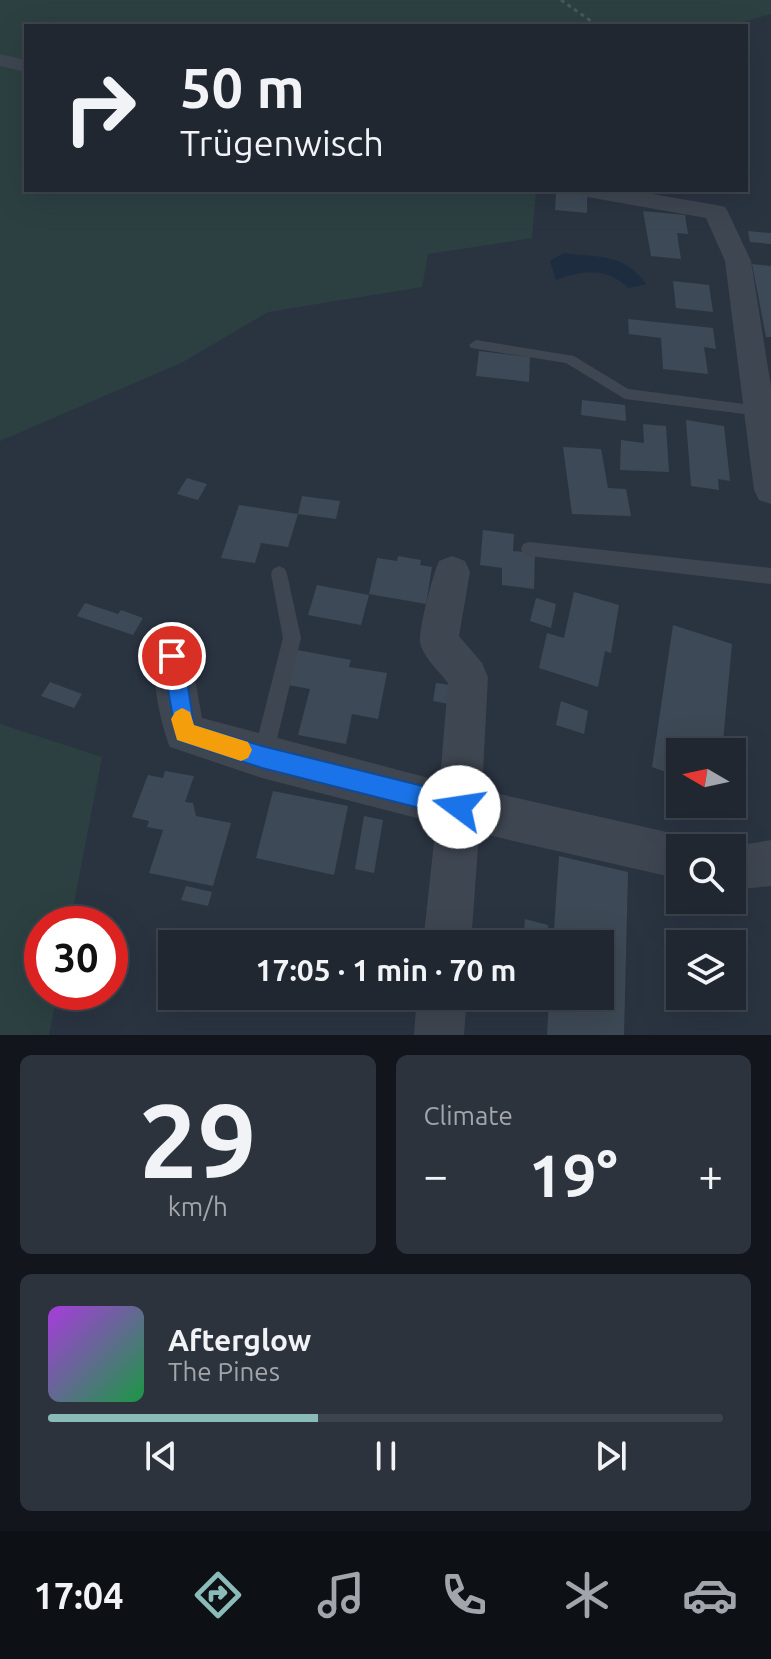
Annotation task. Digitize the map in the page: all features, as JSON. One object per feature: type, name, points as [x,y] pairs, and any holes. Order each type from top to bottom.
[{"type":"street","points":[[0,60],[24,66]]},
{"type":"street","points":[[599,192],[716,212],[738,261],[771,490]]},
{"type":"street","points":[[448,930],[468,677],[439,641],[452,572]]},
{"type":"street","points":[[172,656],[184,733],[262,757],[459,807],[666,854]]},
{"type":"street","points":[[746,866],[771,863]]},
{"type":"street","points":[[439,1035],[441,1010]]},
{"type":"lane","points":[[476,345],[569,359],[625,394],[760,411]]},
{"type":"lane","points":[[529,549],[771,576]]},
{"type":"lane","points":[[262,757],[292,638],[279,574]]},
{"type":"path","points":[[561,0],[595,24]]},
{"type":"green space","points":[[0,0],[771,0],[771,14],[736,24],[24,24],[24,192],[536,192],[532,238],[428,254],[422,287],[268,312],[183,362],[0,441]]},
{"type":"green space","points":[[0,724],[102,757],[73,906],[24,906],[24,1010],[54,1010],[49,1035],[0,1035]]},
{"type":"water","points":[[564,253],[620,262],[638,274],[646,284],[629,288],[611,276],[594,272],[556,280],[550,261]]},
{"type":"building","points":[[556,192],[587,194],[587,213],[555,210]]},
{"type":"building","points":[[643,211],[685,215],[688,234],[677,233],[681,259],[651,256]]},
{"type":"building","points":[[748,231],[771,233],[771,244],[750,242]]},
{"type":"building","points":[[752,264],[771,266],[771,337],[766,337]]},
{"type":"building","points":[[673,281],[709,285],[713,312],[676,308]]},
{"type":"building","points":[[628,319],[713,328],[716,349],[704,347],[708,374],[663,369],[661,338],[629,334]]},
{"type":"building","points":[[479,351],[530,357],[529,382],[476,376]]},
{"type":"building","points":[[582,400],[625,405],[626,421],[581,415]]},
{"type":"building","points":[[686,420],[724,426],[730,481],[718,479],[719,490],[691,486]]},
{"type":"building","points":[[643,424],[666,426],[669,472],[620,470],[621,440],[644,443]]},
{"type":"building","points":[[563,447],[601,449],[608,488],[626,489],[631,516],[572,514]]},
{"type":"building","points":[[187,478],[207,484],[198,500],[177,494]]},
{"type":"building","points":[[302,496],[340,501],[336,519],[298,514]]},
{"type":"building","points":[[239,505],[298,514],[288,547],[261,543],[255,563],[221,558]]},
{"type":"building","points":[[483,530],[514,534],[513,551],[535,553],[534,589],[502,585],[502,568],[480,565]]},
{"type":"building","points":[[398,556],[421,560],[420,565],[432,567],[426,604],[369,594],[377,558],[397,561]]},
{"type":"building","points":[[317,585],[369,595],[361,625],[308,615]]},
{"type":"building","points":[[574,592],[619,605],[611,653],[605,651],[598,687],[539,668],[547,633],[564,638]]},
{"type":"building","points":[[536,598],[556,604],[551,628],[530,621]]},
{"type":"building","points":[[85,603],[143,618],[133,635],[77,616]]},
{"type":"building","points":[[673,625],[732,644],[723,738],[666,738],[666,772],[652,767]]},
{"type":"building","points":[[297,650],[351,660],[349,667],[387,673],[378,719],[352,714],[346,744],[298,735],[310,689],[288,685]]},
{"type":"building","points":[[50,682],[82,694],[74,708],[41,696]]},
{"type":"building","points":[[436,683],[451,685],[449,704],[433,701]]},
{"type":"building","points":[[561,701],[588,711],[584,734],[556,725]]},
{"type":"building","points":[[165,771],[194,776],[185,802],[193,803],[196,816],[231,823],[213,886],[149,873],[163,830],[147,827],[149,821],[132,817],[148,775],[163,778]]},
{"type":"building","points":[[273,791],[348,806],[334,875],[256,858]]},
{"type":"building","points":[[364,816],[383,820],[374,873],[355,869]]},
{"type":"building","points":[[559,856],[628,872],[624,1035],[547,1035],[548,1010],[614,1010],[614,930],[554,930]]},
{"type":"building","points":[[186,886],[212,892],[208,906],[181,900]]},
{"type":"building","points":[[525,919],[548,925],[548,930],[524,930]]},
{"type":"slow traffic","points":[[182,719],[184,733],[241,750]]},
{"type":"route","points":[[172,656],[184,733],[262,757],[459,807]]}]
